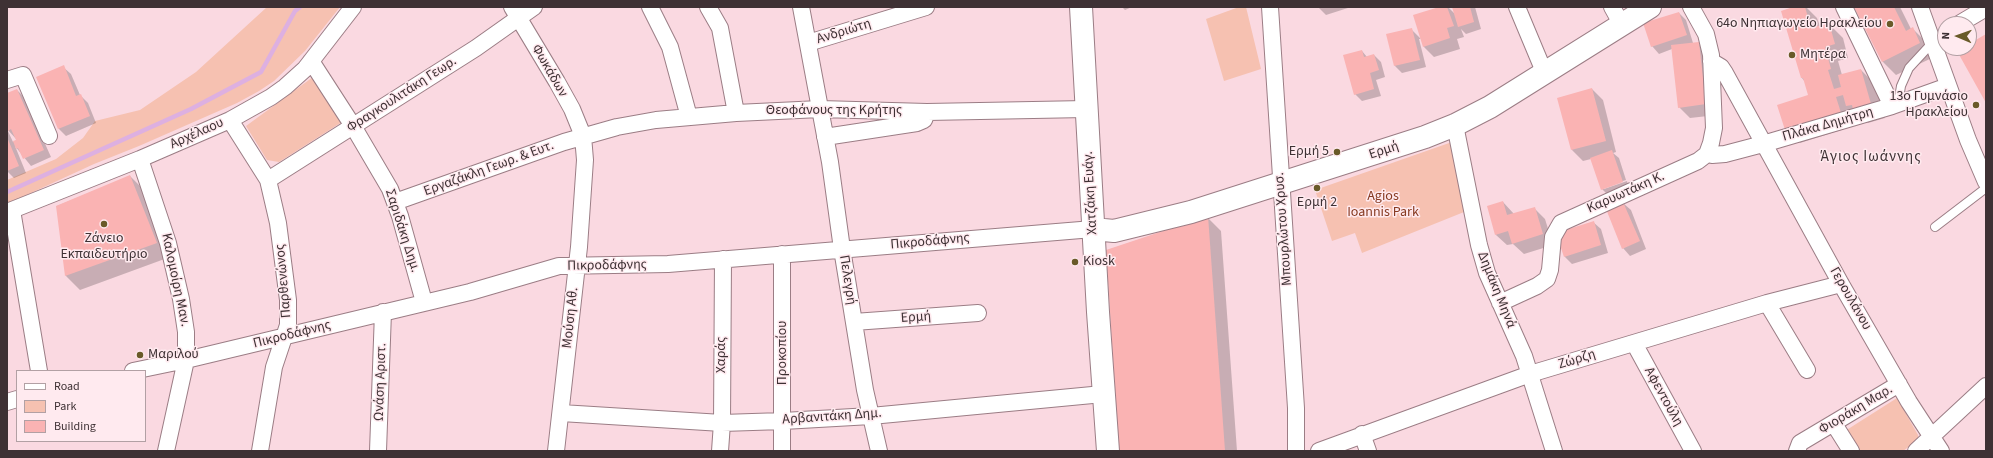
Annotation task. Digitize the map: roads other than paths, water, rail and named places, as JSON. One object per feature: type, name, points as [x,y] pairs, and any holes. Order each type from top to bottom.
[{"type":"street","name":"Αρχέλαου","points":[[9,211],[140,160],[230,120],[285,87],[311,61],[353,7]]},
{"type":"street","name":"Φραγκουλιτάκη Γεωρ.","points":[[268,180],[470,52],[515,13],[534,7]]},
{"type":"street","points":[[650,7],[670,47],[689,117]]},
{"type":"street","points":[[708,7],[720,28],[736,113]]},
{"type":"street","name":"Πελεγρή","points":[[801,7],[825,137],[854,322],[879,451]]},
{"type":"street","name":"Ανδριώτη","points":[[808,43],[926,7]]},
{"type":"street","name":"Χατζάκη Ευάγ.","points":[[1081,7],[1103,394],[1108,451]]},
{"type":"street","name":"Μπουρλώτου Χρυσ.","points":[[1270,7],[1280,185],[1296,408],[1296,451]]},
{"type":"street","points":[[1517,7],[1545,74]]},
{"type":"street","name":"Ερμή","points":[[1093,228],[1114,231],[1121,230],[1191,212],[1280,185],[1392,148],[1455,125],[1490,107],[1545,74],[1617,16],[1650,7]]},
{"type":"street","points":[[1691,7],[1708,41],[1711,61],[1714,128],[1712,144],[1707,154]]},
{"type":"street","points":[[1844,7],[1895,105]]},
{"type":"street","points":[[1920,7],[1937,35]]},
{"type":"street","points":[[1972,16],[1986,8]]},
{"type":"street","name":"Φωκάδων","points":[[515,13],[564,96],[584,136]]},
{"type":"street","points":[[1942,56],[1948,86],[1986,182]]},
{"type":"street","name":"Σαριδάκη Δημ.","points":[[311,61],[353,126],[390,189],[424,302]]},
{"type":"street","points":[[1711,61],[1721,67],[1725,73],[1763,144]]},
{"type":"street","points":[[7,80],[22,74],[49,136]]},
{"type":"street","name":"Πλάκα Δημήτρη","points":[[1707,154],[1719,155],[1763,144],[1895,105],[1948,86]]},
{"type":"street","name":"Θεοφάνους της Κρήτης","points":[[584,136],[627,124],[736,113],[820,109],[927,112],[1086,109]]},
{"type":"street","points":[[825,137],[918,123],[924,120],[927,112]]},
{"type":"street","name":"Παρθενώνος","points":[[230,120],[268,180],[277,217],[288,300],[289,315],[285,336],[274,367],[260,451]]},
{"type":"street","name":"Δημάκη Μηνά","points":[[1455,125],[1479,245],[1500,303],[1530,374],[1554,451]]},
{"type":"street","name":"Εργαζάκλη Γεωρ. & Ευτ.","points":[[395,202],[584,136]]},
{"type":"street","name":"Μούση Αθ.","points":[[556,451],[577,265],[585,160],[584,136]]},
{"type":"street","name":"Γερουλάνου","points":[[1763,144],[1841,284],[1899,384],[1941,451]]},
{"type":"street","name":"Καρυωτάκη Κ.","points":[[1500,303],[1537,286],[1547,279],[1550,270],[1553,237],[1557,228],[1565,220],[1698,161],[1707,154]]},
{"type":"street","name":"Καλομοίρη Μαν.","points":[[140,160],[162,224],[177,280],[186,332],[186,360],[166,451]]},
{"type":"street","points":[[9,211],[39,370]]},
{"type":"street","name":"Πικροδάφνης","points":[[138,370],[186,360],[470,292],[548,269],[577,265],[635,266],[1093,228]]},
{"type":"street","name":"Προκοπίου","points":[[782,254],[782,451]]},
{"type":"street","name":"Χαράς","points":[[720,451],[722,423],[723,259]]},
{"type":"street","name":"Ζώρζη","points":[[1319,451],[1362,434],[1530,374],[1767,303],[1841,284]]},
{"type":"street","points":[[1767,303],[1807,370]]},
{"type":"street","name":"Ωνάση Αριστ.","points":[[378,451],[383,312]]},
{"type":"street","name":"Ερμή","points":[[854,322],[978,314]]},
{"type":"street","name":"Αφεντούλη","points":[[1634,343],[1693,451]]},
{"type":"street","name":"Φιοράκη Μαρ.","points":[[1797,451],[1800,443],[1899,384]]},
{"type":"street","points":[[1916,451],[1931,435],[1986,386]]},
{"type":"street","name":"Αρβανιτάκη Δημ.","points":[[561,413],[722,423],[783,421],[871,416],[1103,394]]},
{"type":"street","points":[[1834,424],[1851,451]]},
{"type":"street","points":[[1362,434],[1368,451]]},
{"type":"lane","points":[[1895,105],[1909,68],[1937,40]]},
{"type":"lane","points":[[1935,226],[1986,188]]},
{"type":"waterway","points":[[7,192],[191,109],[261,72],[295,11],[300,7]]},
{"type":"place","name":"64ο Νηπιαγωγείο Ηρακλείου","points":[[1890,24]]},
{"type":"place","name":"Μητέρα","points":[[1792,55]]},
{"type":"place","name":"13o Γυμνάσιο Ηρακλείου","points":[[1976,105]]},
{"type":"place","name":"Ερμή 5","points":[[1337,152]]},
{"type":"place","name":"Ερμή 2","points":[[1317,188]]},
{"type":"place","name":"Ζάνειο Εκπαιδευτήριο","points":[[104,224]]},
{"type":"place","name":"Kiosk","points":[[1075,262]]},
{"type":"place","name":"Μαριλού","points":[[140,355]]},
{"type":"district","name":"Άγιος Ιωάννης","points":[[1871,158]]},
{"type":"park label","name":"Agios Ioannis Park","points":[[1383,206]]}]
